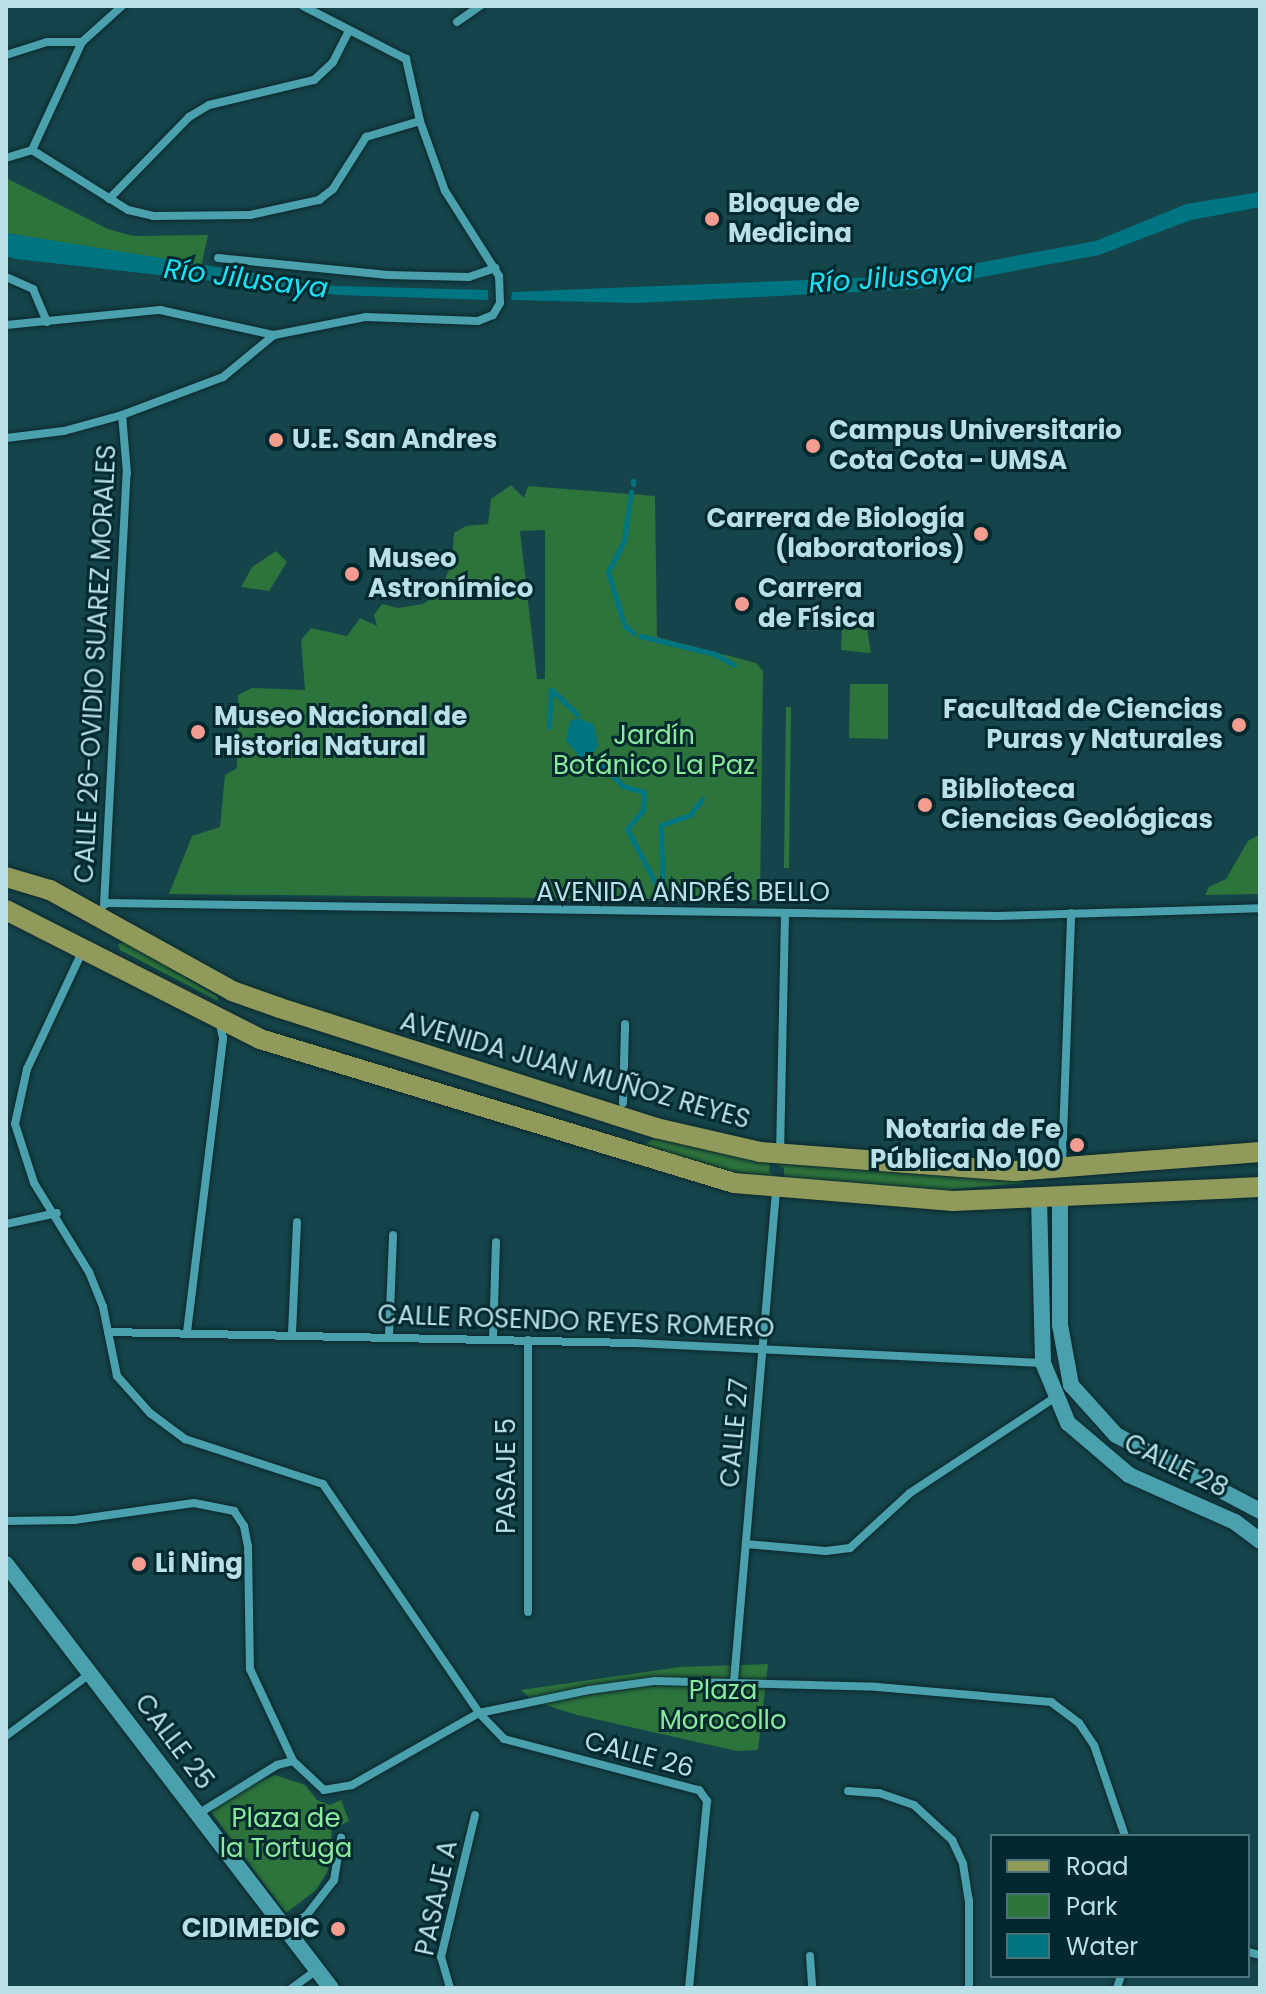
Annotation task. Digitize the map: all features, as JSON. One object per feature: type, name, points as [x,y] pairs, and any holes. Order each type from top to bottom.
[{"type":"main road","name":"AVENIDA JUAN MUÑOZ REYES","points":[[6,877],[103,909],[232,991],[656,1128],[780,1154],[957,1168],[1062,1169],[1260,1152]]},
{"type":"main road","points":[[85,945],[103,909]]},
{"type":"main road","points":[[6,910],[85,945],[219,1021],[260,1039],[496,1107],[692,1172],[776,1189],[953,1201],[1260,1187]]},
{"type":"main road","points":[[219,1021],[232,991]]},
{"type":"main road","points":[[1060,1198],[1062,1169]]},
{"type":"main road","points":[[1039,1198],[1045,1182],[1062,1169]]},
{"type":"main road","name":"CALLE 28","points":[[1039,1198],[1043,1363],[1054,1398],[1082,1439],[1129,1475],[1235,1522],[1260,1540]]},
{"type":"main road","name":"CALLE 28","points":[[1060,1198],[1064,1358],[1071,1385],[1116,1435],[1260,1511]]},
{"type":"main road","points":[[1043,1363],[1064,1358]]},
{"type":"main road","points":[[1054,1398],[1071,1385]]},
{"type":"main road","name":"CALLE 25","points":[[6,1564],[331,1988]]},
{"type":"street","points":[[6,158],[32,150],[82,42],[122,6]]},
{"type":"street","points":[[6,325],[160,310],[274,335],[366,317],[478,321],[493,315],[500,303],[501,285],[495,268],[453,210],[420,121],[406,59],[348,32],[303,6]]},
{"type":"street","points":[[457,22],[480,6]]},
{"type":"street","points":[[109,199],[189,117],[209,105],[314,80],[333,62],[348,32]]},
{"type":"street","points":[[6,55],[47,42],[82,42]]},
{"type":"street","points":[[32,150],[109,199],[153,216],[250,215],[311,203],[333,189],[366,137],[420,121]]},
{"type":"street","points":[[218,258],[388,275],[469,277],[495,268]]},
{"type":"street","points":[[6,277],[33,289],[47,322]]},
{"type":"street","points":[[6,438],[64,431],[122,415],[223,377],[274,335]]},
{"type":"street","name":"CALLE 26-OVIDIO SUAREZ MORALES","points":[[103,909],[127,473],[122,415]]},
{"type":"street","name":"AVENIDA ANDRÉS BELLO","points":[[103,909],[785,914],[1071,913],[1260,908]]},
{"type":"street","points":[[1062,1169],[1071,913]]},
{"type":"street","points":[[780,1154],[785,914]]},
{"type":"street","points":[[85,945],[27,1069],[15,1124],[34,1183],[57,1213],[89,1272],[108,1332],[117,1376],[129,1393],[185,1439],[323,1484],[479,1713]]},
{"type":"street","points":[[187,1332],[223,1038],[219,1021]]},
{"type":"street","points":[[623,1103],[625,1024]]},
{"type":"street","name":"CALLE 27","points":[[734,1681],[776,1189]]},
{"type":"street","points":[[6,1224],[57,1213]]},
{"type":"street","points":[[292,1333],[297,1222]]},
{"type":"street","points":[[389,1336],[393,1235]]},
{"type":"street","points":[[493,1338],[496,1242]]},
{"type":"street","name":"CALLE ROSENDO REYES ROMERO","points":[[108,1332],[493,1338],[1043,1363]]},
{"type":"street","name":"PASAJE 5","points":[[528,1340],[528,1612]]},
{"type":"street","points":[[746,1544],[826,1551],[850,1548],[910,1493],[1054,1398]]},
{"type":"street","points":[[6,1521],[74,1520],[194,1503],[234,1511],[244,1526],[248,1546],[250,1669],[293,1761],[314,1785],[336,1791],[479,1713],[642,1683],[734,1681],[1051,1702],[1079,1723],[1094,1745],[1124,1834]]},
{"type":"street","points":[[6,1736],[91,1673]]},
{"type":"street","name":"CALLE 26","points":[[479,1713],[504,1739],[699,1790],[707,1801],[689,1988]]},
{"type":"street","points":[[198,1814],[277,1765],[293,1761]]},
{"type":"street","points":[[848,1791],[879,1793],[914,1805],[952,1840],[963,1864],[969,1900],[969,1988]]},
{"type":"street","name":"PASAJE A","points":[[450,1988],[441,1957],[475,1815]]},
{"type":"street","points":[[286,1927],[306,1916],[334,1880],[341,1838]]},
{"type":"street","points":[[810,1956],[812,1988]]},
{"type":"street","points":[[292,1988],[318,1970]]},
{"type":"green space","points":[[6,178],[108,229],[133,236],[208,235],[201,267],[6,233]]},
{"type":"green space","name":"Jardín Botánico La Paz","points":[[511,485],[524,498],[528,486],[655,496],[657,637],[756,663],[763,671],[760,900],[169,894],[192,836],[220,827],[225,775],[237,768],[238,695],[252,688],[305,690],[301,640],[311,628],[347,636],[360,618],[377,626],[374,615],[382,604],[398,608],[423,604],[440,592],[452,562],[454,533],[466,526],[488,524],[491,499]],"holes":[[[545,530],[545,679],[537,679],[520,531]]]},
{"type":"green space","points":[[276,551],[287,562],[269,591],[241,587],[252,567]]},
{"type":"green space","points":[[842,628],[867,628],[871,653],[841,650]]},
{"type":"green space","points":[[850,684],[888,684],[888,739],[849,738]]},
{"type":"green space","points":[[786,707],[791,707],[789,868],[784,868]]},
{"type":"green space","points":[[1260,834],[1260,894],[1205,895],[1209,887],[1226,879],[1248,841]]},
{"type":"green space","points":[[125,942],[217,996],[218,1001],[120,950],[118,944]]},
{"type":"green space","points":[[655,1138],[770,1164],[769,1172],[778,1177],[726,1171],[644,1145]]},
{"type":"green space","points":[[775,1164],[1024,1183],[946,1190],[784,1178],[784,1168]]},
{"type":"green space","name":"Plaza Morocollo","points":[[768,1664],[758,1750],[737,1751],[577,1715],[533,1701],[521,1690],[680,1667]]},
{"type":"green space","name":"Plaza de la Tortuga","points":[[275,1775],[305,1785],[317,1800],[330,1805],[341,1800],[349,1821],[332,1830],[328,1871],[316,1890],[286,1913],[211,1812],[233,1792]]},
{"type":"water","name":"Río Jilusaya","points":[[1260,192],[1260,207],[1191,220],[1099,255],[918,289],[637,303],[511,300],[512,292],[907,276],[1096,241],[1186,204]]},
{"type":"water","name":"Río Jilusaya","points":[[6,233],[335,286],[488,290],[488,300],[338,295],[16,259],[6,256]]},
{"type":"water","points":[[578,718],[594,725],[598,746],[585,763],[566,741],[570,721]]},
{"type":"waterway","points":[[623,621],[608,572],[624,540],[631,492]]},
{"type":"waterway","points":[[625,626],[633,633]]},
{"type":"waterway","points":[[640,636],[715,654],[734,665]]},
{"type":"waterway","points":[[549,727],[551,690],[561,698]]},
{"type":"waterway","points":[[562,700],[577,714]]},
{"type":"waterway","points":[[594,757],[623,786],[644,792],[643,810],[627,829],[663,897],[661,825],[690,815],[702,799]]},
{"type":"place","name":"Bloque de Medicina","points":[[712,219]]},
{"type":"place","name":"U.E. San Andres","points":[[276,440]]},
{"type":"place","name":"Campus Universitario Cota Cota - UMSA","points":[[813,446]]},
{"type":"place","name":"Carrera de Biología (laboratorios)","points":[[981,534]]},
{"type":"place","name":"Museo Astronímico","points":[[352,574]]},
{"type":"place","name":"Carrera de Física","points":[[742,604]]},
{"type":"place","name":"Facultad de Ciencias Puras y Naturales","points":[[1239,725]]},
{"type":"place","name":"Museo Nacional de Historia Natural","points":[[198,732]]},
{"type":"place","name":"Biblioteca Ciencias Geológicas","points":[[925,805]]},
{"type":"place","name":"Notaria de Fe Pública No 100","points":[[1077,1145]]},
{"type":"place","name":"Li Ning","points":[[139,1564]]},
{"type":"place","name":"CIDIMEDIC","points":[[338,1929]]}]
